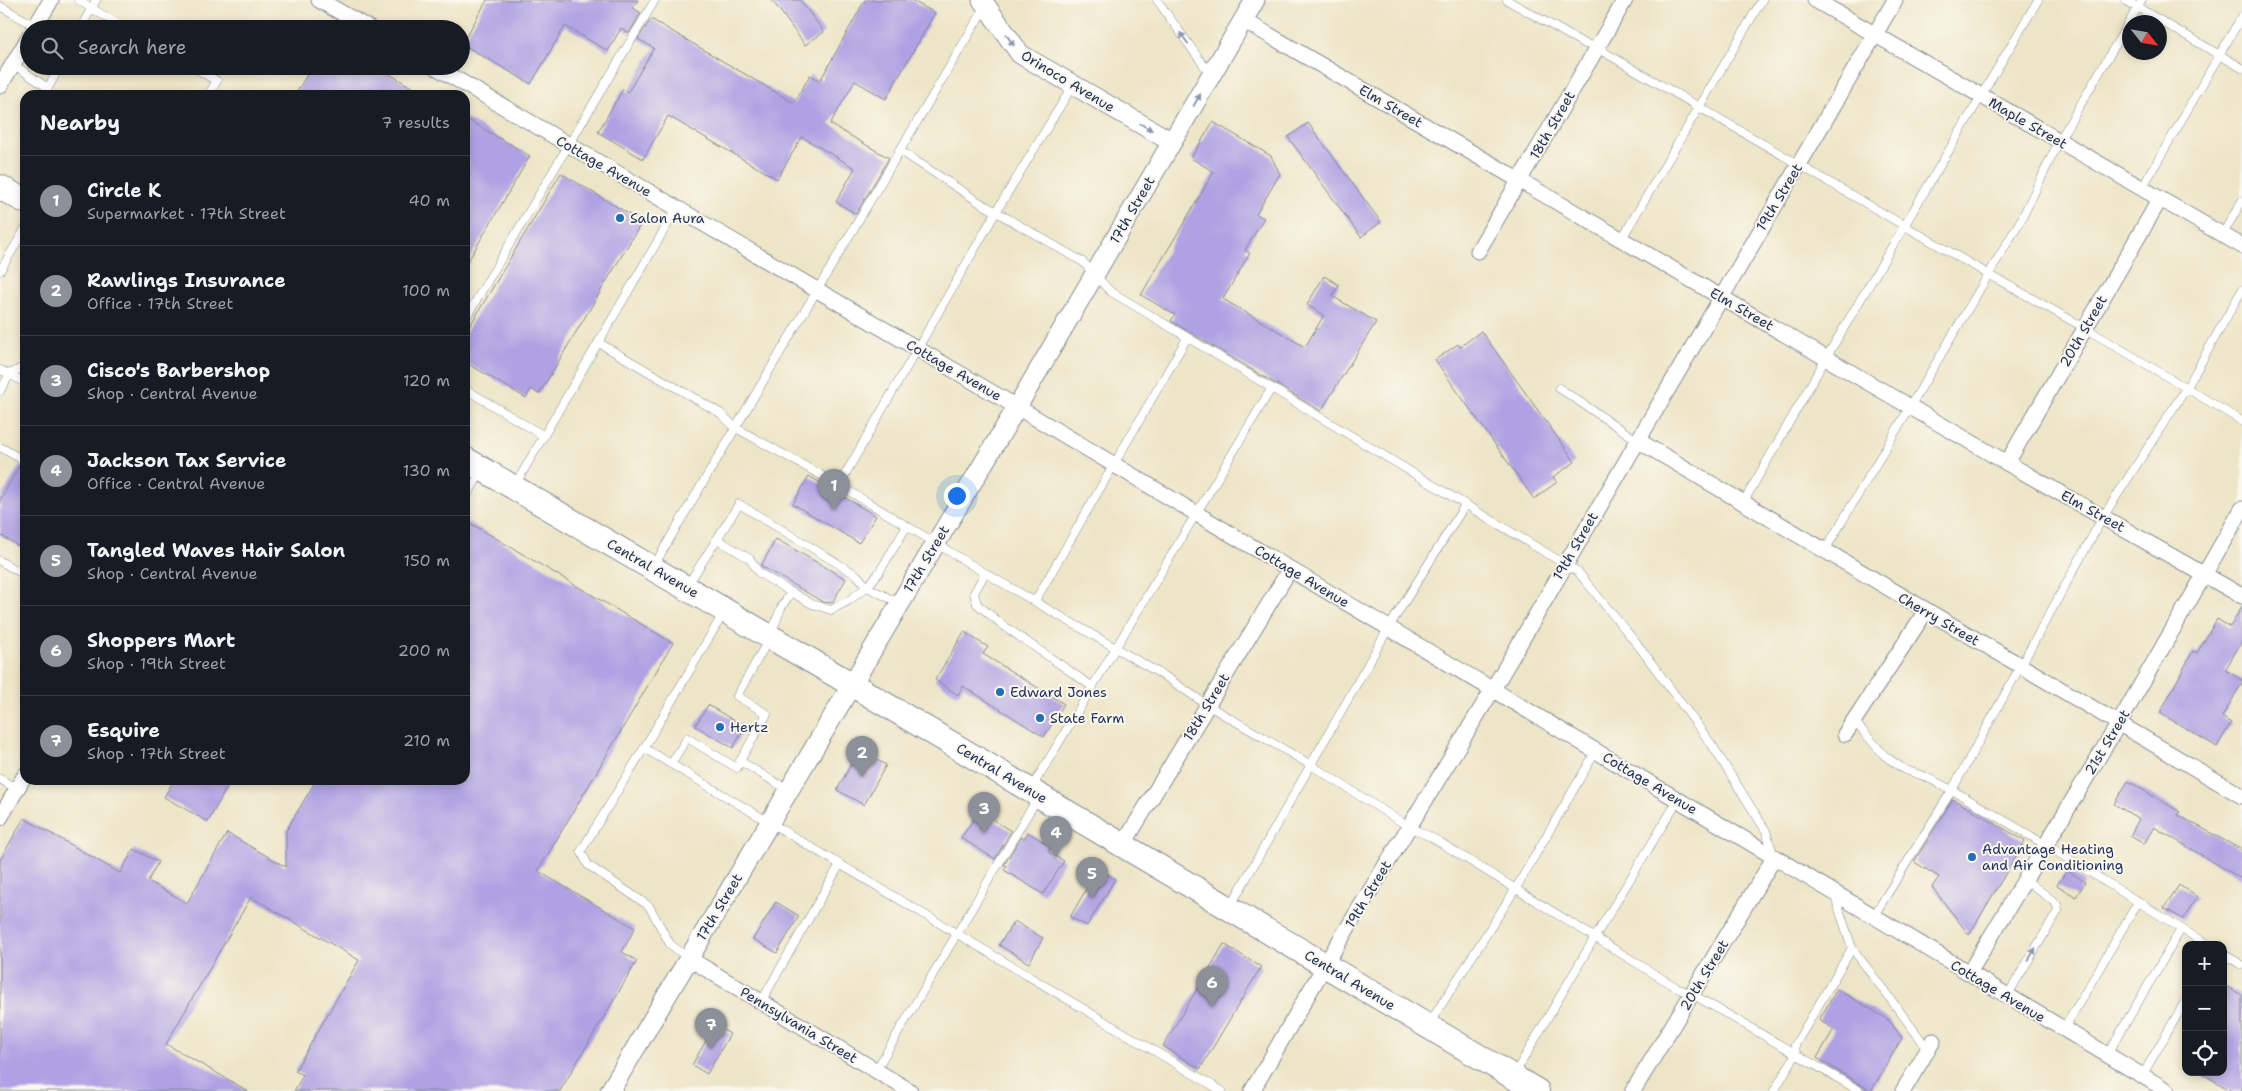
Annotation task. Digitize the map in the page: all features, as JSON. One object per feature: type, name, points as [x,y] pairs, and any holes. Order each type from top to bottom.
[{"type":"main road","points":[[0,187],[20,198]]},
{"type":"main road","name":"Central Avenue","points":[[474,464],[851,684],[1537,1091]]},
{"type":"street","points":[[39,20],[51,0]]},
{"type":"street","name":"17th Street","points":[[610,1091],[1017,406],[1255,0]]},
{"type":"street","name":"18th Street","points":[[1478,251],[1625,0]]},
{"type":"street","name":"Maple Street","points":[[1815,0],[2242,246]]},
{"type":"street","name":"19th Street","points":[[1252,1091],[1493,689],[1895,0]]},
{"type":"street","points":[[329,2],[356,20]]},
{"type":"street","name":"Orinoco Avenue","points":[[984,2],[1020,54],[1172,142]]},
{"type":"street","name":"Elm Street","points":[[1243,20],[2007,463],[2242,596]]},
{"type":"street","points":[[0,86],[20,52]]},
{"type":"street","name":"Cottage Avenue","points":[[449,75],[1017,406],[1834,894],[2168,1091]]},
{"type":"street","name":"20th Street","points":[[2007,463],[2160,199]]},
{"type":"street","name":"Cherry Street","points":[[1637,440],[1824,552],[2242,796]]},
{"type":"street","name":"21st Street","points":[[1969,973],[2119,723],[2242,509]]},
{"type":"street","name":"18th Street","points":[[1123,845],[1290,569]]},
{"type":"street","points":[[1845,734],[1926,611]]},
{"type":"street","points":[[0,818],[20,784]]},
{"type":"street","name":"20th Street","points":[[1633,1091],[1774,858]]},
{"type":"street","name":"Pennsylvania Street","points":[[688,958],[910,1091]]},
{"type":"street","points":[[1903,1091],[1930,1045]]},
{"type":"lane","points":[[78,0],[111,20]]},
{"type":"lane","points":[[85,20],[96,0]]},
{"type":"lane","points":[[470,311],[655,0]]},
{"type":"lane","points":[[1157,0],[1211,76]]},
{"type":"lane","points":[[1507,0],[1583,43],[1597,48],[2242,420]]},
{"type":"lane","points":[[1621,240],[1762,0]]},
{"type":"lane","points":[[1743,503],[1826,358],[2038,0]]},
{"type":"lane","points":[[2125,0],[2242,68]]},
{"type":"lane","points":[[1824,552],[1870,478],[1910,406],[2022,218],[2059,141],[2142,0]]},
{"type":"lane","points":[[652,568],[817,290],[984,2]]},
{"type":"lane","points":[[0,6],[20,21]]},
{"type":"lane","points":[[2142,188],[2242,16]]},
{"type":"lane","points":[[13,64],[20,70]]},
{"type":"lane","points":[[26,75],[44,90]]},
{"type":"lane","points":[[47,90],[55,75]]},
{"type":"lane","points":[[206,75],[217,81],[211,90]]},
{"type":"lane","points":[[839,485],[996,212],[1073,84]]},
{"type":"lane","points":[[898,150],[996,212],[1083,262],[1110,291],[1578,572],[1641,649],[1712,745],[1766,831],[1774,858]]},
{"type":"lane","points":[[2222,235],[2242,201]]},
{"type":"lane","points":[[513,487],[677,208]]},
{"type":"lane","points":[[0,271],[20,237]]},
{"type":"lane","points":[[1873,917],[1952,790],[2103,517],[2187,387],[2242,290]]},
{"type":"lane","points":[[1035,601],[1187,338]]},
{"type":"lane","points":[[599,343],[720,413],[736,428],[839,485],[1116,650],[1166,677],[1207,705],[1311,765],[1409,827],[1423,832],[1679,989],[1692,994],[1860,1091]]},
{"type":"lane","points":[[0,391],[10,374],[20,369]]},
{"type":"lane","points":[[0,370],[20,380]]},
{"type":"lane","points":[[1559,388],[1637,440]]},
{"type":"lane","points":[[876,1070],[956,932],[1093,687],[1271,389]]},
{"type":"lane","points":[[470,392],[544,436]]},
{"type":"lane","points":[[0,447],[20,458]]},
{"type":"lane","points":[[470,480],[474,464]]},
{"type":"lane","points":[[685,588],[739,504],[857,576],[867,586],[899,603]]},
{"type":"lane","points":[[1230,908],[1389,627],[1465,505]]},
{"type":"lane","points":[[717,539],[750,559],[759,573],[812,604],[831,610],[848,601],[867,586],[878,574],[907,526]]},
{"type":"lane","points":[[0,561],[20,573]]},
{"type":"lane","points":[[985,573],[974,593],[977,604],[1004,626],[1093,687]]},
{"type":"lane","points":[[672,764],[687,738],[736,768],[767,714],[736,696],[770,637],[781,608],[792,592]]},
{"type":"lane","points":[[688,958],[670,944],[649,906],[588,864],[581,851],[725,610]]},
{"type":"lane","points":[[1853,720],[1885,756],[1905,770],[1924,776],[1952,790],[2046,845],[2201,941]]},
{"type":"lane","points":[[644,748],[1222,1091]]},
{"type":"lane","points":[[1428,1026],[1516,888],[1596,751]]},
{"type":"lane","points":[[740,761],[788,790]]},
{"type":"lane","points":[[0,778],[17,789]]},
{"type":"lane","points":[[1513,1077],[1678,800]]},
{"type":"lane","points":[[761,1002],[840,864]]},
{"type":"lane","points":[[2007,996],[2058,911],[2057,905],[2026,880]]},
{"type":"lane","points":[[1834,894],[1852,948],[1930,1045]]},
{"type":"lane","points":[[2064,1029],[2138,902]]},
{"type":"lane","points":[[2107,1055],[2181,929]]},
{"type":"lane","points":[[1774,1091],[1796,1054],[1796,1045],[1852,948]]},
{"type":"lane","points":[[2227,956],[2242,965]]},
{"type":"lane","points":[[2142,1076],[2182,1007]]},
{"type":"building","points":[[487,0],[638,0],[633,8],[641,13],[629,33],[621,28],[608,51],[565,26],[531,84],[470,49],[470,30]]},
{"type":"building","points":[[772,0],[800,0],[824,32],[805,45]]},
{"type":"building","points":[[865,0],[911,0],[935,13],[886,99],[855,81],[830,124],[889,158],[856,214],[836,202],[855,168],[802,137],[777,179],[668,116],[643,159],[598,132],[623,89],[628,92],[654,48],[638,39],[651,19],[794,103],[810,75],[820,81]]},
{"type":"building","points":[[307,75],[391,75],[417,90],[298,90]]},
{"type":"building","points":[[470,121],[530,156],[470,258]]},
{"type":"building","points":[[1213,122],[1271,156],[1280,174],[1256,214],[1264,218],[1245,250],[1250,253],[1223,299],[1305,347],[1324,315],[1307,305],[1324,276],[1339,285],[1332,296],[1376,322],[1321,411],[1171,321],[1175,315],[1141,295],[1214,172],[1191,158]]},
{"type":"building","points":[[1308,123],[1381,222],[1361,237],[1288,137]]},
{"type":"building","points":[[561,173],[642,222],[539,394],[531,389],[526,398],[470,365],[470,326]]},
{"type":"building","points":[[1481,331],[1575,462],[1553,477],[1557,482],[1534,499],[1435,360],[1458,344],[1460,347]]},
{"type":"building","points":[[20,465],[20,547],[0,535],[0,500]]},
{"type":"building","points":[[809,476],[876,516],[859,543],[793,504]]},
{"type":"building","points":[[470,523],[673,643],[538,871],[635,928],[622,952],[637,961],[560,1091],[294,1091],[303,1075],[295,1071],[359,960],[251,897],[166,1044],[248,1091],[0,1091],[0,860],[24,818],[120,873],[134,849],[158,862],[148,881],[187,903],[227,833],[286,867],[286,831],[313,785],[470,785]]},
{"type":"building","points":[[776,539],[846,579],[832,603],[823,602],[761,566]]},
{"type":"building","points":[[2242,606],[2242,641],[2225,670],[2242,680],[2242,683],[2222,717],[2231,723],[2217,747],[2160,713],[2193,651],[2197,653],[2217,619],[2230,627]]},
{"type":"building","points":[[964,632],[988,647],[983,654],[1064,704],[1044,737],[963,686],[958,695],[935,680]]},
{"type":"building","name":"Hertz","points":[[708,705],[745,727],[733,748],[695,726]]},
{"type":"building","points":[[859,750],[886,765],[864,805],[837,790]]},
{"type":"building","points":[[2128,781],[2180,812],[2178,815],[2242,850],[2242,879],[2154,827],[2144,844],[2130,836],[2139,819],[2114,804]]},
{"type":"building","points":[[171,785],[228,785],[208,822],[164,797]]},
{"type":"building","points":[[1953,799],[2025,841],[1969,935],[1932,887],[1939,877],[1914,862]]},
{"type":"building","points":[[979,811],[1011,831],[995,859],[961,838]]},
{"type":"building","points":[[1028,832],[1051,847],[1048,852],[1064,861],[1043,894],[1004,870],[1007,866],[1004,865],[1021,837],[1024,839]]},
{"type":"building","points":[[1098,869],[1115,879],[1087,926],[1070,917]]},
{"type":"building","points":[[2067,870],[2085,882],[2076,897],[2057,885]]},
{"type":"building","points":[[2179,885],[2197,897],[2183,919],[2164,908]]},
{"type":"building","points":[[776,902],[799,916],[777,953],[753,939]]},
{"type":"building","points":[[1014,921],[1043,938],[1029,963],[999,945]]},
{"type":"building","points":[[1224,944],[1261,967],[1200,1069],[1163,1046]]},
{"type":"building","points":[[2227,987],[2242,995],[2242,1091],[2232,1091],[2206,1076],[2227,1076]]},
{"type":"building","points":[[1837,989],[1889,1020],[1902,1038],[1871,1091],[1817,1058],[1834,1029],[1819,1020]]},
{"type":"building","points":[[715,1025],[730,1034],[707,1074],[692,1065]]},
{"type":"place","name":"Salon Aura","points":[[620,218]]},
{"type":"place","name":"Circle K","points":[[834,510]]},
{"type":"place","name":"Edward Jones","points":[[1000,692]]},
{"type":"place","name":"State Farm","points":[[1040,718]]},
{"type":"place","name":"Hertz","points":[[720,727]]},
{"type":"place","name":"Rawlings Insurance","points":[[862,777]]},
{"type":"place","name":"Cisco's Barbershop","points":[[984,833]]},
{"type":"place","name":"Jackson Tax Service","points":[[1056,857]]},
{"type":"place","name":"Advantage Heating and Air Conditioning","points":[[1972,857]]},
{"type":"place","name":"Tangled Waves Hair Salon","points":[[1092,898]]},
{"type":"place","name":"Shoppers Mart","points":[[1212,1007]]},
{"type":"place","name":"Esquire","points":[[711,1049]]}]
